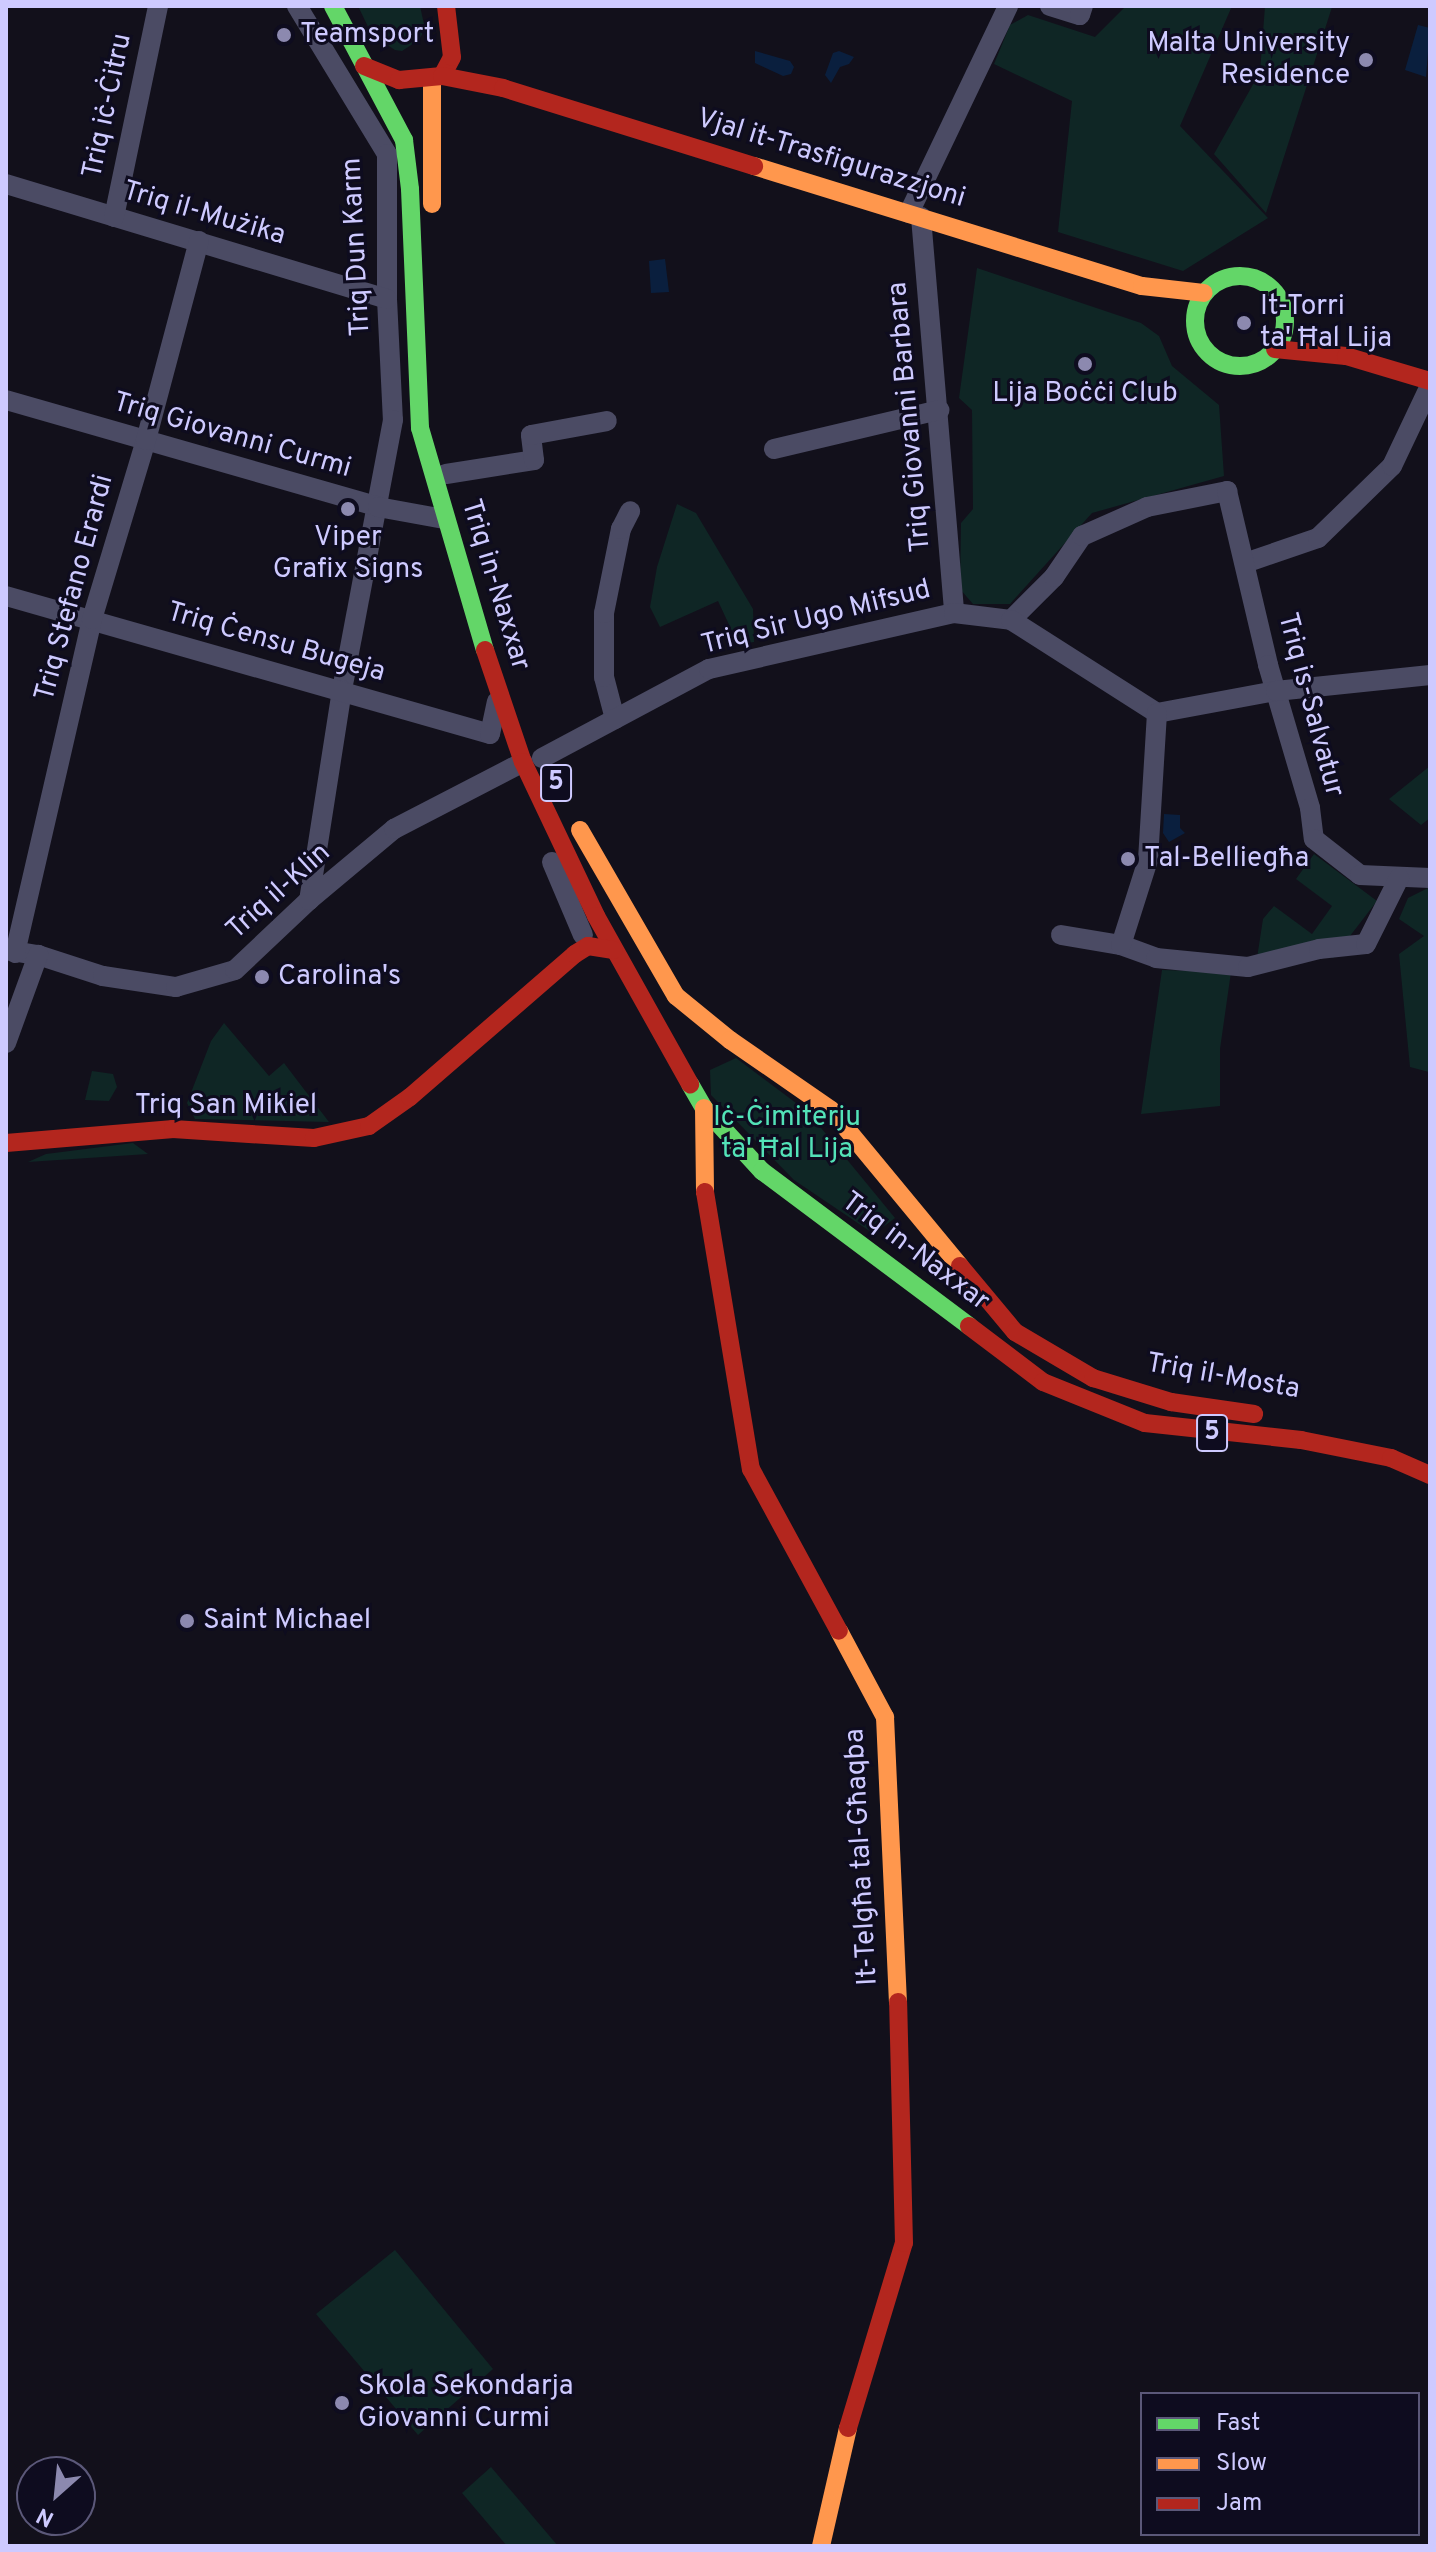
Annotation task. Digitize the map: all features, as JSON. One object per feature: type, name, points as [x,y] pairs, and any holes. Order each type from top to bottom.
[{"type":"main road","points":[[309,6],[395,146],[410,189]]},
{"type":"main road","name":"Triq in-Naxxar","points":[[333,6],[404,140],[410,189],[420,428],[444,519],[499,693],[525,763],[596,916],[704,1108],[762,1171],[1006,1356]]},
{"type":"main road","points":[[432,220],[437,77],[452,57],[446,6]]},
{"type":"main road","name":"Vjal it-Trasfigurazzjoni","points":[[451,28],[470,58],[503,88]]},
{"type":"main road","points":[[364,66],[399,80],[437,77]]},
{"type":"main road","name":"Vjal it-Trasfigurazzjoni","points":[[437,77],[503,88],[1142,286],[1204,293],[1230,277],[1257,279],[1273,290],[1285,316],[1346,356]]},
{"type":"main road","name":"Vjal it-Trasfigurazzjoni","points":[[1142,286],[1195,322],[1205,349],[1228,364],[1257,363],[1275,349],[1346,356],[1430,383]]},
{"type":"main road","points":[[1195,322],[1204,293]]},
{"type":"main road","points":[[434,296],[437,371]]},
{"type":"main road","points":[[1275,349],[1284,331],[1285,316]]},
{"type":"main road","name":"Triq in-Naxxar","points":[[444,445],[446,474],[525,763],[554,780]]},
{"type":"main road","name":"Triq in-Naxxar","points":[[573,817],[592,856],[676,996],[730,1040],[831,1110],[1015,1332]]},
{"type":"main road","name":"Triq San Mikiel","points":[[6,1143],[173,1129],[314,1138],[369,1126],[410,1097],[579,945],[596,916]]},
{"type":"main road","points":[[579,945],[614,950]]},
{"type":"main road","points":[[707,1044],[713,1038],[730,1040]]},
{"type":"main road","name":"Triq in-Naxxar","points":[[692,1060],[693,1088]]},
{"type":"main road","name":"It-Telgħa tal-Għaqba","points":[[704,1108],[705,1192],[751,1469],[885,1717],[899,2022],[904,2243],[856,2394],[821,2546]]},
{"type":"main road","points":[[705,1192],[728,1173],[762,1171]]},
{"type":"main road","points":[[913,1211],[916,1238]]},
{"type":"main road","points":[[881,1261],[903,1253]]},
{"type":"main road","name":"Triq il-Mosta","points":[[1015,1332],[1093,1378],[1171,1402],[1279,1417]]},
{"type":"main road","name":"Triq il-Mosta","points":[[1006,1356],[1043,1382],[1145,1423],[1301,1440],[1391,1458],[1430,1475]]},
{"type":"street","name":"Triq iċ-Ċitru","points":[[114,217],[158,6]]},
{"type":"street","name":"Triq Dun Karm","points":[[297,6],[387,154],[387,299],[393,420],[342,690],[309,900]]},
{"type":"street","points":[[915,215],[1008,6]]},
{"type":"street","points":[[1050,6],[1081,11]]},
{"type":"street","name":"Triq il-Mużika","points":[[6,184],[387,299]]},
{"type":"street","name":"Triq Giovanni Barbara","points":[[915,215],[939,410],[954,613]]},
{"type":"street","name":"Triq Stefano Erardi","points":[[11,951],[92,619],[146,440],[199,241]]},
{"type":"street","points":[[1245,563],[1318,538],[1392,466],[1430,383]]},
{"type":"street","name":"Triq Giovanni Curmi","points":[[6,400],[378,507],[444,519]]},
{"type":"street","points":[[774,449],[939,410]]},
{"type":"street","points":[[446,474],[534,460],[531,435],[607,421]]},
{"type":"street","name":"Triq is-Salvatur","points":[[1011,620],[1054,577],[1082,536],[1147,507],[1227,491],[1276,691],[1310,808],[1314,839],[1360,875],[1430,878]]},
{"type":"street","points":[[615,719],[604,677],[604,613],[621,529],[630,511]]},
{"type":"street","name":"Triq Ċensu Bugeja","points":[[6,596],[490,734]]},
{"type":"street","name":"Triq Sir Ugo Mifsud","points":[[525,763],[709,669],[954,613],[1011,620],[1157,713]]},
{"type":"street","points":[[1121,945],[1148,860],[1157,713],[1276,691],[1430,675]]},
{"type":"street","points":[[490,734],[499,693]]},
{"type":"street","name":"Triq in-Naxxar","points":[[490,734],[525,763],[579,945]]},
{"type":"street","name":"Triq il-Klin","points":[[11,951],[38,955],[103,976],[176,987],[235,970],[309,900],[394,829],[525,763]]},
{"type":"street","points":[[1061,935],[1121,945],[1156,958],[1248,967],[1319,949],[1366,944],[1399,878]]},
{"type":"street","points":[[6,1043],[38,955]]},
{"type":"green space","points":[[358,6],[420,6],[425,29],[419,40],[402,51],[395,50],[372,35]]},
{"type":"green space","points":[[1126,6],[1232,6],[1180,126],[1268,218],[1183,271],[1058,232],[1072,101],[994,64],[1010,25],[1028,15],[1095,37]]},
{"type":"green space","points":[[1265,6],[1332,7],[1266,213],[1214,154],[1260,72]]},
{"type":"green space","points":[[977,268],[1141,323],[1159,336],[1172,366],[1219,405],[1224,476],[1092,513],[1010,604],[973,604],[960,589],[961,523],[973,509],[972,410],[959,398]]},
{"type":"green space","points":[[677,504],[696,513],[753,609],[754,642],[738,644],[718,601],[660,627],[650,607],[657,567]]},
{"type":"green space","points":[[1430,766],[1430,818],[1421,825],[1389,799]]},
{"type":"green space","points":[[1314,854],[1377,901],[1333,958],[1326,954],[1257,958],[1263,919],[1274,906],[1312,934],[1332,906],[1296,879]]},
{"type":"green space","points":[[1430,887],[1429,1072],[1410,1067],[1399,954],[1424,936],[1399,919],[1408,898]]},
{"type":"green space","points":[[1162,970],[1231,972],[1220,1049],[1220,1106],[1141,1114]]},
{"type":"green space","points":[[224,1023],[269,1076],[284,1063],[329,1122],[195,1119],[187,1103],[211,1041]]},
{"type":"green space","name":"Iċ-Ċimiterju ta' Ħal Lija","points":[[736,1058],[808,1112],[895,1218],[874,1234],[794,1180],[711,1095],[710,1070]]},
{"type":"green space","points":[[92,1071],[113,1074],[117,1087],[109,1101],[85,1100]]},
{"type":"green space","points":[[133,1143],[148,1154],[28,1162],[46,1154]]},
{"type":"green space","points":[[395,2250],[493,2369],[418,2435],[316,2314]]},
{"type":"green space","points":[[491,2467],[558,2546],[507,2546],[462,2493]]},
{"type":"water","points":[[1418,25],[1430,28],[1426,77],[1405,70]]},
{"type":"water","points":[[755,51],[790,61],[794,67],[791,74],[783,76],[755,63]]},
{"type":"water","points":[[839,51],[854,57],[849,64],[840,67],[831,83],[825,75],[833,53]]},
{"type":"water","points":[[665,259],[669,292],[651,293],[649,261]]},
{"type":"water","points":[[1164,814],[1180,815],[1180,828],[1185,833],[1169,842],[1163,833]]},
{"type":"traffic: fast","points":[[333,6],[404,140],[410,189],[420,428],[485,650]]},
{"type":"traffic: fast","points":[[1240,276],[1257,280],[1272,289],[1281,304],[1285,321],[1281,338],[1272,353],[1257,362],[1240,366],[1223,362],[1208,353],[1199,338],[1195,321],[1199,304],[1208,289],[1223,280],[1240,276]]},
{"type":"traffic: fast","points":[[690,1084],[704,1108],[762,1171],[969,1326]]},
{"type":"traffic: slow","points":[[432,78],[432,204]]},
{"type":"traffic: slow","points":[[754,166],[1142,286],[1204,293]]},
{"type":"traffic: slow","points":[[580,830],[676,996],[730,1040],[831,1110],[960,1266]]},
{"type":"traffic: slow","points":[[704,1108],[705,1192]]},
{"type":"traffic: slow","points":[[839,1631],[885,1717],[898,2002]]},
{"type":"traffic: slow","points":[[821,2546],[848,2428]]},
{"type":"traffic: jam","points":[[364,66],[399,80],[442,76],[452,57],[446,6]]},
{"type":"traffic: jam","points":[[442,76],[503,88],[754,166]]},
{"type":"traffic: jam","points":[[1275,349],[1346,356],[1430,381]]},
{"type":"traffic: jam","points":[[485,650],[523,762],[596,916],[690,1084]]},
{"type":"traffic: jam","points":[[6,1143],[173,1129],[314,1138],[369,1126],[410,1097],[575,954],[588,946],[614,950]]},
{"type":"traffic: jam","points":[[705,1192],[751,1469],[839,1631]]},
{"type":"traffic: jam","points":[[960,1266],[1015,1332],[1093,1378],[1171,1402],[1254,1414]]},
{"type":"traffic: jam","points":[[969,1326],[1043,1382],[1145,1423],[1301,1440],[1391,1458],[1430,1475]]},
{"type":"traffic: jam","points":[[848,2428],[904,2243],[898,2002]]},
{"type":"place","name":"Teamsport","points":[[284,35]]},
{"type":"place","name":"Malta University Residence","points":[[1366,60]]},
{"type":"place","name":"It-Torri ta' Ħal Lija","points":[[1244,323]]},
{"type":"place","name":"Lija Boċċi Club","points":[[1085,364]]},
{"type":"place","name":"Viper Grafix Signs","points":[[348,509]]},
{"type":"place","name":"Tal-Belliegħa","points":[[1128,859]]},
{"type":"place","name":"Carolina's","points":[[262,977]]},
{"type":"place","name":"Saint Michael","points":[[187,1621]]},
{"type":"place","name":"Skola Sekondarja Giovanni Curmi","points":[[342,2403]]}]
